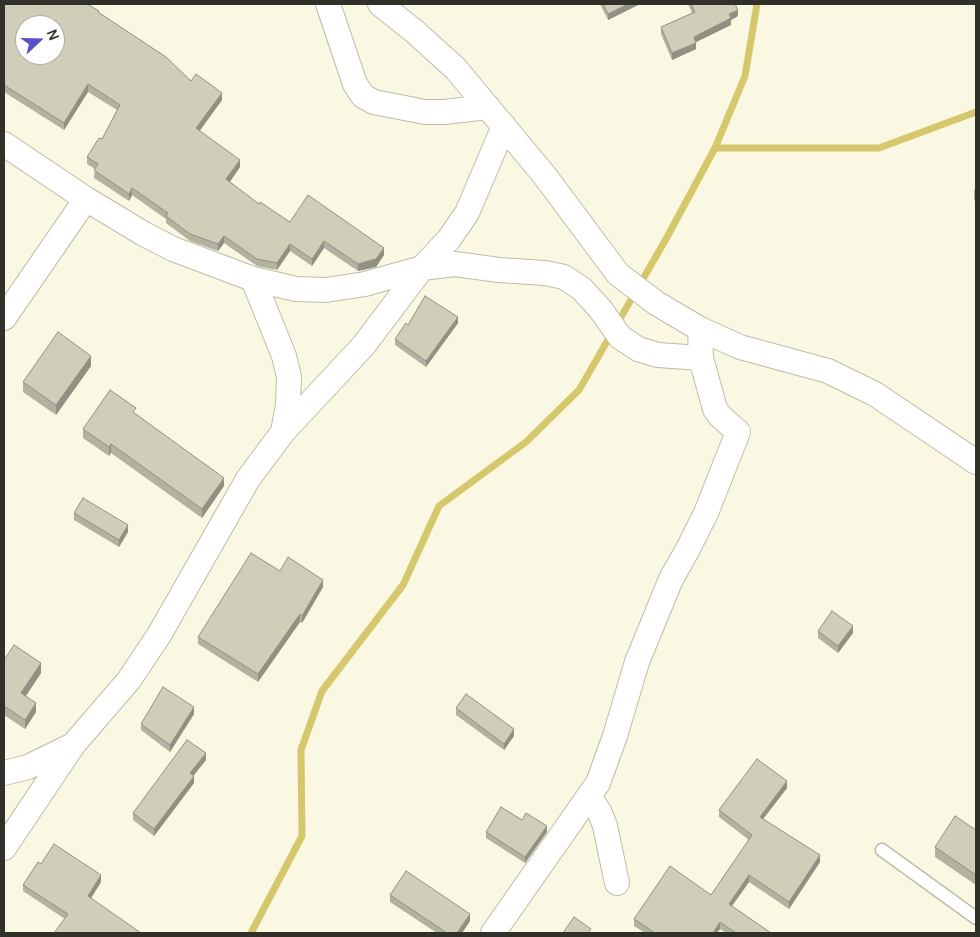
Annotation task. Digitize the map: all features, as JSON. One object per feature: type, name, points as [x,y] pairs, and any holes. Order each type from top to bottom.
[{"type":"street","points":[[328,4],[355,84],[363,96],[374,102],[425,112],[444,112],[488,107]]},
{"type":"street","points":[[380,4],[414,31],[455,68],[545,176],[618,274],[656,303],[700,330],[740,347],[828,371],[875,394],[976,462]]},
{"type":"street","points":[[4,848],[73,745],[129,680],[159,635],[248,479],[283,432],[364,346],[422,268],[448,239],[467,213],[504,126]]},
{"type":"street","points":[[4,144],[86,199],[144,234],[173,249],[253,279],[296,289],[326,290],[366,284],[422,268],[455,264],[545,273],[564,277],[582,289],[602,310],[610,325],[620,337],[638,349],[658,355],[701,358]]},
{"type":"street","points":[[4,318],[86,199]]},
{"type":"street","points":[[253,279],[284,356],[289,377],[288,405],[283,432]]},
{"type":"street","points":[[493,933],[590,796],[603,771],[640,654],[671,579],[706,513],[738,432],[715,409],[701,358],[700,330]]},
{"type":"street","points":[[4,773],[28,766],[73,745]]},
{"type":"street","points":[[590,796],[600,812],[605,826],[617,884]]},
{"type":"lane","points":[[882,850],[976,918]]},
{"type":"building","points":[[4,4],[87,4],[99,11],[166,57],[191,81],[196,74],[222,93],[196,128],[240,160],[226,179],[259,204],[260,202],[290,222],[308,195],[384,248],[376,259],[358,264],[324,241],[312,259],[290,244],[277,263],[257,259],[224,236],[218,244],[190,234],[166,216],[168,213],[132,188],[129,194],[94,170],[98,164],[87,157],[99,138],[102,139],[120,105],[88,84],[64,123],[4,85]]},
{"type":"building","points":[[603,4],[628,4],[608,14]]},
{"type":"building","points":[[691,4],[735,4],[738,10],[729,14],[731,18],[694,37],[696,43],[672,53],[661,27],[695,12]]},
{"type":"building","points":[[425,296],[458,317],[426,361],[395,339],[406,323],[408,325]]},
{"type":"building","points":[[58,332],[91,356],[56,405],[23,382]]},
{"type":"building","points":[[110,390],[136,408],[133,412],[224,478],[202,509],[111,444],[109,447],[83,429]]},
{"type":"building","points":[[83,498],[128,525],[119,540],[74,513]]},
{"type":"building","points":[[251,553],[280,571],[288,557],[323,580],[302,616],[300,614],[258,674],[198,637]]},
{"type":"building","points":[[832,611],[853,626],[838,646],[818,631]]},
{"type":"building","points":[[14,645],[41,663],[21,693],[36,703],[25,720],[4,706],[4,660]]},
{"type":"building","points":[[163,687],[194,707],[170,745],[141,724]]},
{"type":"building","points":[[466,694],[514,729],[504,744],[456,708]]},
{"type":"building","points":[[187,740],[206,753],[190,773],[194,776],[154,829],[133,813]]},
{"type":"building","points":[[757,759],[787,781],[760,817],[820,855],[789,902],[749,875],[729,904],[771,933],[736,933],[720,922],[713,933],[655,933],[634,919],[670,866],[711,895],[752,835],[719,810]]},
{"type":"building","points":[[501,807],[522,820],[526,813],[547,826],[525,857],[486,832]]},
{"type":"building","points":[[955,816],[976,830],[976,875],[935,847]]},
{"type":"building","points":[[54,844],[101,875],[88,896],[141,933],[54,933],[68,914],[23,885],[38,862],[41,864]]},
{"type":"building","points":[[406,871],[470,914],[457,933],[447,933],[390,895]]},
{"type":"building","points":[[574,917],[591,929],[588,933],[563,933]]},
{"type":"waterway","points":[[251,933],[302,836],[301,750],[322,691],[403,585],[439,506],[526,442],[579,390],[666,239],[715,148],[745,76],[757,4]]},
{"type":"waterway","points":[[715,148],[879,148],[976,112]]}]
